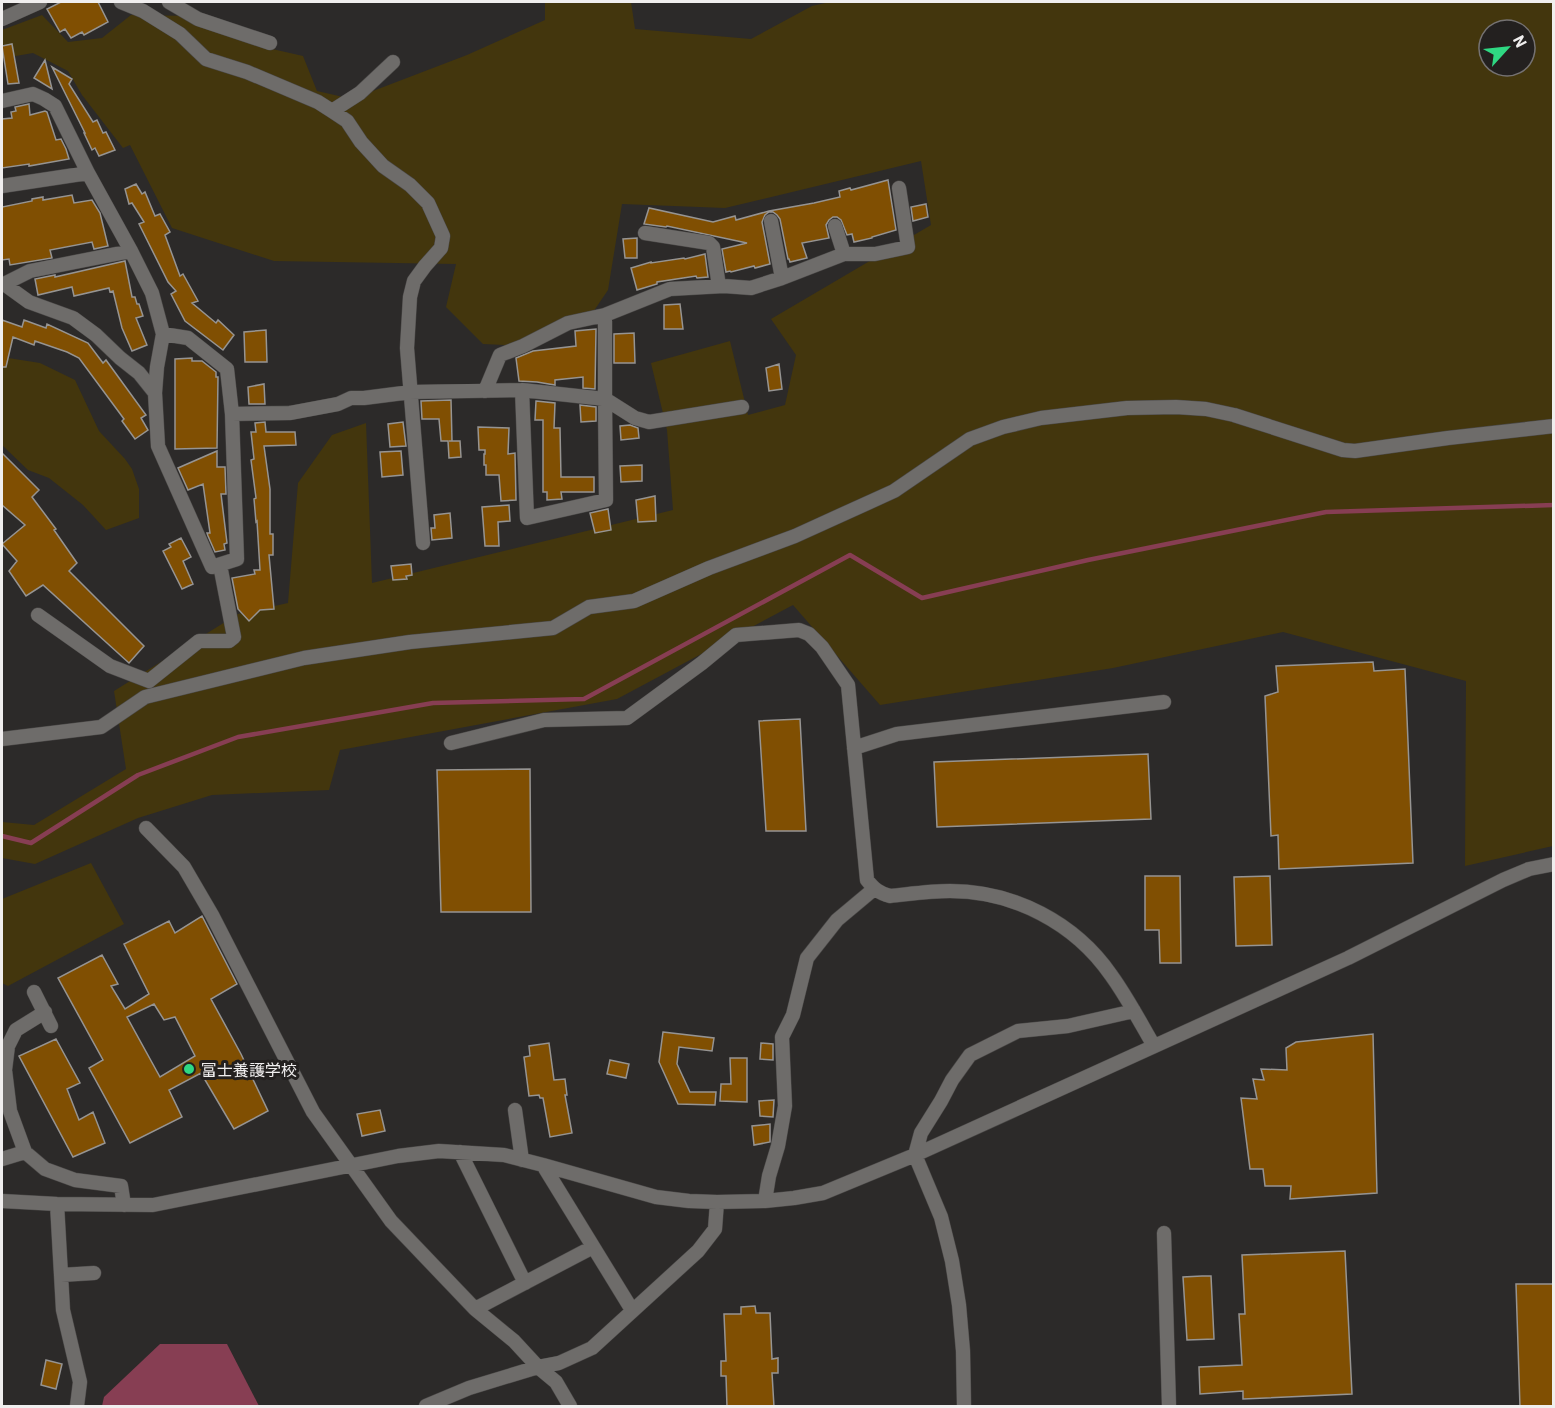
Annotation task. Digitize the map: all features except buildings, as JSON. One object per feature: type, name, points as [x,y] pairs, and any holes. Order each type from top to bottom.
[{"type":"street","points":[[2,20],[40,2]]},
{"type":"street","points":[[121,2],[143,11],[180,34],[206,59],[257,76],[318,102],[332,111],[347,121],[361,142],[383,166],[410,184],[428,203],[443,236],[441,248],[414,281],[410,297],[406,348],[423,543]]},
{"type":"street","points":[[169,2],[198,19],[270,44]]},
{"type":"street","points":[[332,111],[360,93],[393,62]]},
{"type":"street","points":[[2,101],[33,94],[55,106],[88,173],[153,293],[163,334],[154,393],[158,446],[212,567],[237,560],[232,414],[227,369],[188,338],[163,334]]},
{"type":"street","points":[[2,186],[88,173]]},
{"type":"street","points":[[485,391],[500,355],[524,346],[568,323],[605,315],[670,289],[719,286],[751,288],[844,254],[875,254],[908,247],[899,188]]},
{"type":"street","points":[[771,221],[782,278]]},
{"type":"street","points":[[835,226],[844,254]]},
{"type":"street","points":[[645,232],[709,243],[713,248],[719,286]]},
{"type":"street","points":[[3,284],[30,272],[131,251]]},
{"type":"street","points":[[3,284],[29,302],[73,318],[139,373],[154,393]]},
{"type":"street","points":[[522,390],[527,518],[606,500],[605,315]]},
{"type":"street","points":[[232,414],[290,413],[326,407],[351,398],[411,392],[522,390],[605,399],[635,418],[649,422],[742,407]]},
{"type":"street","points":[[2,739],[101,727],[145,698],[304,658],[410,642],[553,628],[589,607],[634,601],[709,568],[795,536],[894,491],[970,440],[1003,427],[1041,418],[1127,408],[1206,409],[1234,415],[1343,450],[1355,451],[1554,426]]},
{"type":"street","points":[[38,615],[110,666],[149,681],[199,641],[229,641],[234,637],[220,565]]},
{"type":"street","points":[[451,743],[544,720],[627,718],[736,636],[799,630],[809,634],[822,647],[848,685],[867,879],[874,889],[890,896],[950,891],[985,894],[1021,904],[1047,916],[1071,933],[1095,955],[1112,975],[1154,1046]]},
{"type":"street","points":[[854,748],[897,734],[1164,702]]},
{"type":"street","points":[[146,828],[184,867],[212,915],[313,1112],[391,1221],[475,1309],[514,1341],[538,1367],[556,1382],[570,1407]]},
{"type":"street","points":[[2,1201],[153,1205],[398,1156],[439,1151],[504,1155],[656,1197],[689,1201],[765,1201],[823,1193],[915,1155],[1348,958],[1503,880],[1554,864]]},
{"type":"street","points":[[765,1201],[785,1106],[782,1037],[793,1015],[807,958],[837,920],[874,889]]},
{"type":"street","points":[[34,992],[51,1026]]},
{"type":"street","points":[[964,1407],[961,1328],[952,1261],[941,1217],[915,1155],[921,1133],[952,1080],[970,1055],[1018,1031],[1068,1026],[1134,1011]]},
{"type":"street","points":[[45,1012],[16,1030],[8,1046],[5,1070],[10,1111],[25,1152],[45,1169],[75,1180],[121,1186],[124,1205]]},
{"type":"street","points":[[515,1110],[522,1160]]},
{"type":"street","points":[[2,1159],[25,1152]]},
{"type":"street","points":[[460,1152],[525,1283]]},
{"type":"street","points":[[543,1165],[632,1310]]},
{"type":"street","points":[[426,1407],[469,1388],[559,1363],[592,1348],[698,1251],[715,1229],[717,1202]]},
{"type":"street","points":[[57,1204],[63,1310],[80,1382],[77,1407]]},
{"type":"street","points":[[1164,1233],[1169,1407]]},
{"type":"street","points":[[475,1309],[593,1247]]},
{"type":"street","points":[[61,1275],[94,1273]]},
{"type":"shaded area","points":[[545,2],[631,2],[635,29],[751,39],[812,6],[830,2],[1553,2],[1553,846],[1465,866],[1466,681],[1283,632],[1113,668],[880,705],[793,605],[617,699],[340,750],[329,790],[212,795],[138,818],[35,864],[2,858],[2,822],[34,825],[126,769],[114,691],[238,614],[288,603],[298,483],[332,435],[366,423],[372,583],[673,510],[667,430],[651,363],[730,341],[748,415],[785,405],[796,355],[771,319],[931,225],[921,161],[725,208],[622,204],[608,290],[587,321],[523,346],[483,344],[446,307],[456,264],[274,261],[172,228],[130,145],[123,148],[82,95],[68,71],[33,53],[2,56],[2,30],[42,15],[68,42],[102,38],[131,15],[191,16],[259,46],[303,56],[317,91],[352,99],[467,55],[545,20]]},
{"type":"shaded area","points":[[2,357],[40,363],[75,380],[99,431],[132,469],[139,489],[139,518],[106,530],[83,505],[49,478],[28,470],[2,445]]},
{"type":"shaded area","points":[[91,863],[124,924],[8,986],[2,983],[2,899]]},
{"type":"shaded area","points":[[160,1344],[227,1344],[259,1406],[102,1406],[104,1397]]},
{"type":"waterway","points":[[2,836],[31,843],[138,775],[238,737],[433,703],[584,699],[850,555],[922,598],[1088,560],[1326,512],[1554,505]]},
{"type":"place","name":"富士養護学校","points":[[189,1069]]}]
